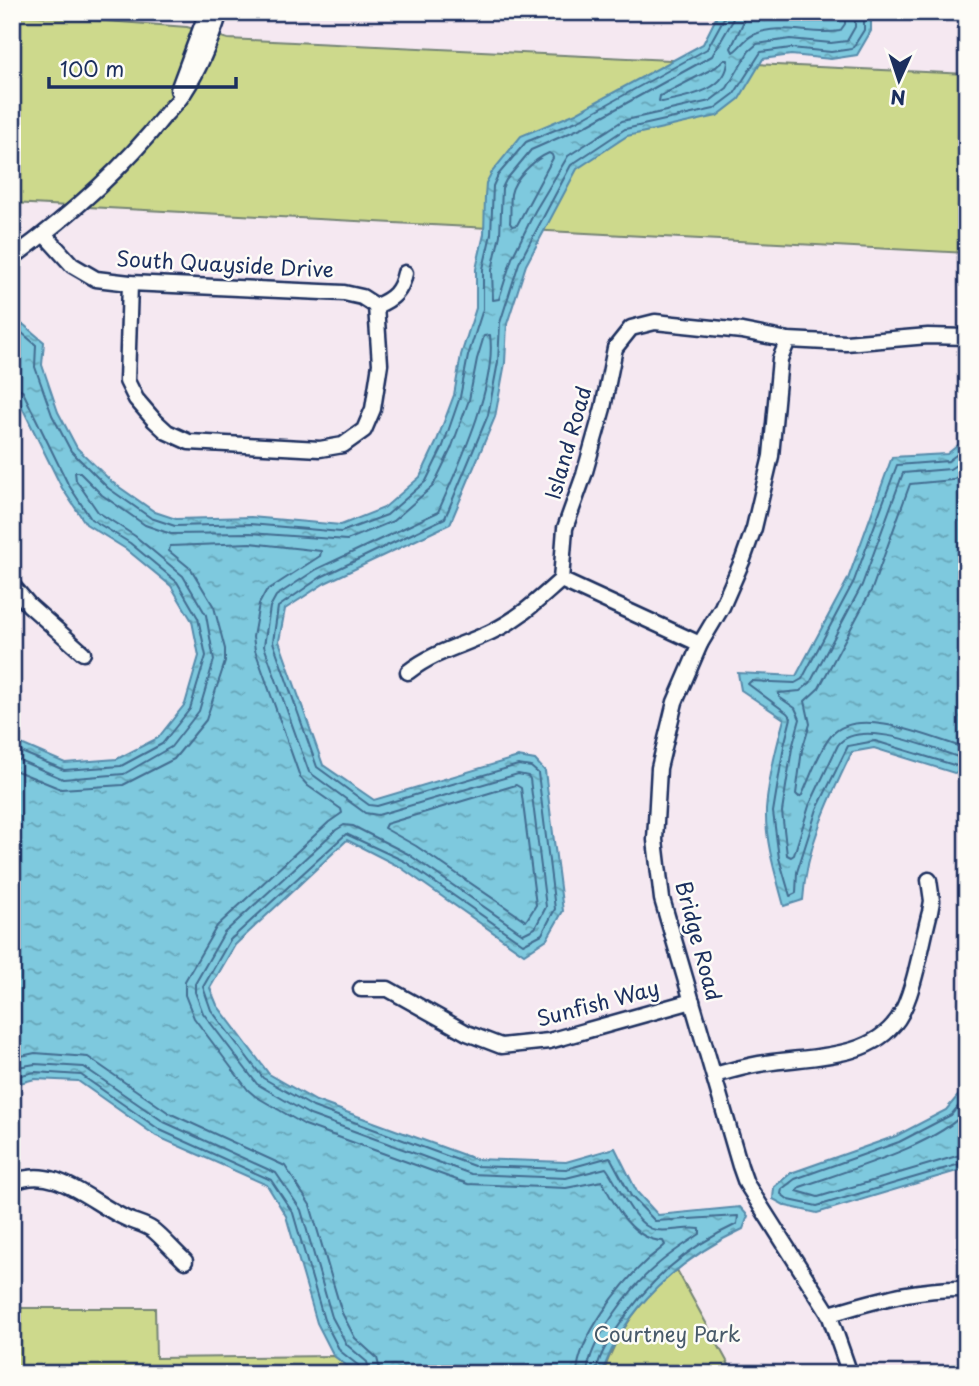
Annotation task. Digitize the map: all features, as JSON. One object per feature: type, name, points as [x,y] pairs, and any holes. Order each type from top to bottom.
[{"type":"street","points":[[169,110],[207,12]]},
{"type":"street","points":[[12,258],[44,234],[125,161],[184,93],[209,47],[220,12]]},
{"type":"street","name":"South Quayside Drive","points":[[44,234],[72,265],[96,279],[344,293],[362,297],[376,306]]},
{"type":"street","points":[[130,283],[127,382],[136,399],[167,432],[189,442],[320,449],[343,445],[364,430],[373,409],[380,364],[376,306],[391,300],[402,289],[405,273]]},
{"type":"street","name":"Island Road","points":[[561,580],[565,528],[584,475],[603,408],[615,348],[631,328],[655,322],[742,331],[788,340],[846,343],[928,336],[967,337]]},
{"type":"street","name":"Bridge Road","points":[[788,340],[780,359],[771,456],[754,528],[722,607],[700,644],[675,702],[659,768],[655,841],[662,899],[746,1183],[830,1314],[850,1374]]},
{"type":"street","points":[[408,672],[426,658],[491,632],[522,615],[561,580],[700,644]]},
{"type":"street","points":[[12,585],[29,605],[83,653]]},
{"type":"street","points":[[714,1075],[762,1063],[849,1052],[879,1039],[898,1018],[909,988],[930,912],[932,901],[929,880]]},
{"type":"street","name":"Sunfish Way","points":[[361,989],[388,989],[467,1033],[501,1046],[549,1041],[692,1001]]},
{"type":"street","points":[[12,1183],[23,1177],[46,1178],[71,1185],[122,1217],[152,1229],[185,1261]]},
{"type":"street","points":[[830,1314],[895,1294],[940,1288],[967,1289]]},
{"type":"green space","points":[[12,14],[187,27],[228,39],[967,74],[967,253],[12,203]]},
{"type":"green space","name":"Courtney Park","points":[[677,1270],[734,1374],[603,1374],[615,1345],[632,1316],[653,1291]]},
{"type":"green space","points":[[12,1308],[155,1308],[156,1358],[334,1356],[354,1370],[373,1374],[12,1374]]},
{"type":"water","points":[[719,12],[871,12],[871,31],[857,55],[831,59],[791,55],[763,59],[739,99],[717,116],[627,136],[577,169],[526,265],[507,324],[505,363],[495,417],[450,524],[325,583],[285,609],[279,641],[323,765],[374,800],[518,757],[535,760],[545,771],[563,911],[547,939],[524,954],[400,867],[347,840],[235,945],[210,988],[217,1005],[269,1074],[316,1101],[475,1159],[566,1162],[615,1148],[637,1192],[658,1215],[740,1207],[748,1216],[743,1229],[698,1254],[658,1287],[624,1327],[602,1374],[373,1374],[354,1371],[334,1356],[317,1323],[286,1216],[267,1185],[156,1136],[78,1081],[35,1079],[12,1085],[12,740],[65,763],[117,759],[158,738],[185,704],[199,656],[192,621],[171,586],[126,549],[86,524],[62,488],[12,387],[12,323],[24,325],[44,342],[42,365],[58,412],[77,448],[112,482],[155,512],[176,519],[251,517],[341,525],[384,508],[420,477],[454,395],[461,355],[476,308],[476,269],[484,234],[486,183],[492,172],[521,136],[576,113],[703,44]]},
{"type":"water","points":[[967,438],[967,777],[874,748],[852,752],[814,842],[803,900],[784,906],[769,847],[766,810],[770,776],[784,719],[741,690],[738,673],[796,676],[848,579],[892,457],[947,454]]},
{"type":"water","points":[[967,1085],[967,1168],[817,1213],[786,1206],[773,1199],[774,1187],[791,1173],[896,1136],[946,1110]]}]
